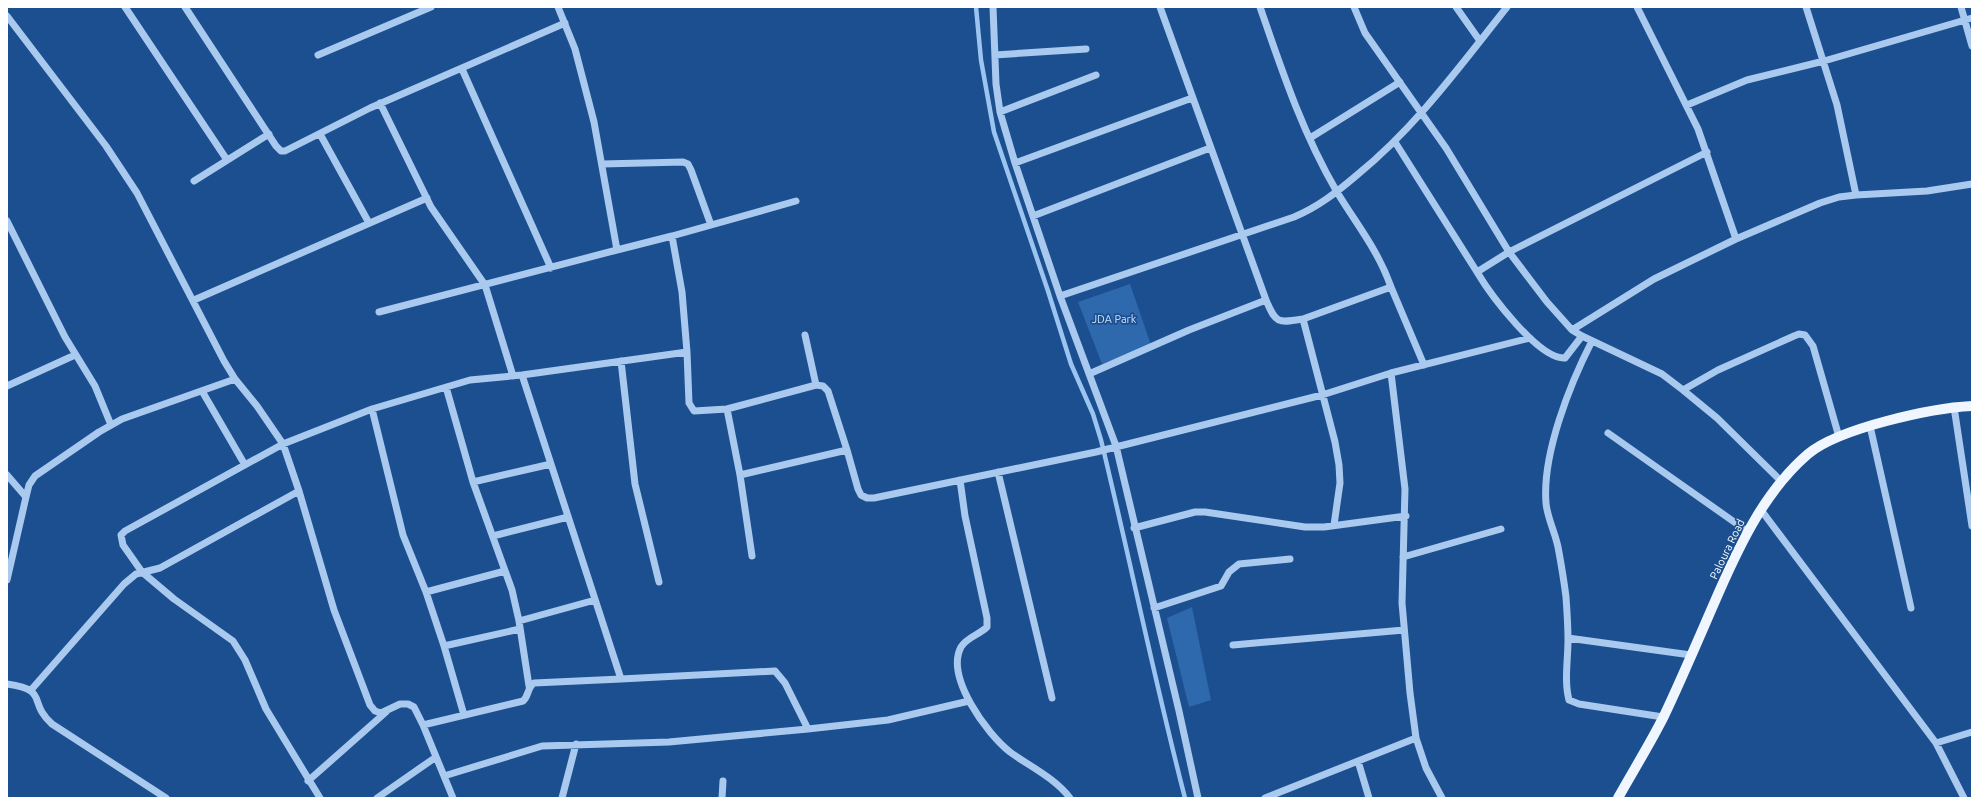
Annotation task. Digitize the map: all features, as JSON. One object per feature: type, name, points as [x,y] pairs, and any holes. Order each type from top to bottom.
[{"type":"main road","name":"Paloura Road","points":[[1618,798],[1663,717],[1747,531],[1788,473],[1810,453],[1839,437],[1886,421],[1954,407],[1972,406]]},
{"type":"street","points":[[125,7],[227,160]]},
{"type":"street","points":[[185,7],[276,146],[281,151],[285,151],[380,103],[462,69],[565,23]]},
{"type":"street","points":[[318,55],[431,7]]},
{"type":"street","points":[[558,7],[575,49],[594,122],[616,250]]},
{"type":"street","points":[[993,7],[996,84],[1000,112],[1015,163],[1060,296],[1114,447],[1179,711],[1198,798]]},
{"type":"street","points":[[1160,7],[1266,300],[1275,319],[1282,322],[1303,319],[1391,287]]},
{"type":"street","points":[[1260,7],[1287,86],[1310,138],[1337,192],[1361,226],[1385,270],[1424,366]]},
{"type":"street","points":[[1354,7],[1365,33],[1446,148],[1509,252],[1547,302],[1572,330],[1662,374],[1717,418],[1782,482]]},
{"type":"street","points":[[1456,7],[1480,41]]},
{"type":"street","points":[[1060,296],[1309,211],[1337,192],[1395,142],[1422,114],[1507,7]]},
{"type":"street","points":[[1637,7],[1687,105],[1707,152],[1736,239]]},
{"type":"street","points":[[1806,7],[1837,105],[1856,195]]},
{"type":"street","points":[[1961,7],[1969,19],[1972,46]]},
{"type":"street","points":[[7,16],[121,168],[137,193],[235,379],[257,406],[283,444],[299,491],[334,610],[370,705],[375,711],[381,713],[388,711]]},
{"type":"street","points":[[1687,105],[1747,80],[1824,61],[1969,19]]},
{"type":"street","points":[[995,56],[1086,49]]},
{"type":"street","points":[[462,69],[551,268]]},
{"type":"street","points":[[1000,112],[1096,75]]},
{"type":"street","points":[[1310,138],[1400,82]]},
{"type":"street","points":[[1015,163],[1192,98]]},
{"type":"street","points":[[380,103],[431,207],[486,285],[513,376]]},
{"type":"street","points":[[194,181],[269,134]]},
{"type":"street","points":[[320,134],[369,223]]},
{"type":"street","points":[[1395,142],[1498,305],[1530,338],[1560,358],[1565,358],[1570,355],[1582,336]]},
{"type":"street","points":[[1033,216],[1210,148]]},
{"type":"street","points":[[1476,272],[1509,252],[1707,152]]},
{"type":"street","points":[[602,164],[676,162],[688,164],[692,170],[711,225]]},
{"type":"street","points":[[1572,330],[1639,287],[1736,239],[1820,203],[1839,197],[1927,191],[1972,184]]},
{"type":"street","points":[[194,300],[427,198]]},
{"type":"street","points":[[379,312],[672,236],[796,201]]},
{"type":"street","points":[[7,221],[75,355],[95,386],[111,425]]},
{"type":"street","points":[[672,236],[682,292],[691,408],[694,411],[699,412],[727,409],[816,385],[823,386],[828,391],[848,450],[858,489],[862,495],[867,498],[874,498],[1096,452],[1322,395],[1391,373],[1424,366],[1530,338]]},
{"type":"street","points":[[1089,374],[1189,330],[1266,300]]},
{"type":"street","points":[[1303,319],[1335,442],[1339,465],[1340,483],[1334,526]]},
{"type":"street","points":[[1683,390],[1718,370],[1794,336],[1799,334],[1805,335],[1813,346],[1839,437]]},
{"type":"street","points":[[805,335],[816,385]]},
{"type":"street","points":[[1592,341],[1580,364],[1566,400],[1548,462],[1546,476],[1546,505],[1558,546],[1566,597],[1568,638],[1566,690],[1569,700],[1578,704],[1663,717]]},
{"type":"street","points":[[320,798],[308,781],[266,709],[245,660],[233,641],[174,599],[142,572],[123,545],[121,535],[283,444],[372,409],[470,380],[522,375],[687,352]]},
{"type":"street","points":[[7,386],[75,355]]},
{"type":"street","points":[[621,361],[636,484],[659,582]]},
{"type":"street","points":[[1391,373],[1405,489],[1406,516],[1403,558],[1404,630],[1416,738],[1426,768],[1442,798]]},
{"type":"street","points":[[522,375],[621,679]]},
{"type":"street","points":[[7,580],[29,485],[35,476],[111,425],[136,413],[235,379]]},
{"type":"street","points":[[423,725],[523,701],[526,698],[529,686],[519,621],[512,590],[473,482],[446,387]]},
{"type":"street","points":[[202,390],[245,465]]},
{"type":"street","points":[[1954,407],[1972,526]]},
{"type":"street","points":[[372,409],[403,535],[426,592],[444,646],[464,715]]},
{"type":"street","points":[[727,409],[740,476],[752,556]]},
{"type":"street","points":[[1870,426],[1910,608]]},
{"type":"street","points":[[1608,433],[1747,531]]},
{"type":"street","points":[[740,476],[848,450]]},
{"type":"street","points":[[473,482],[551,464]]},
{"type":"street","points":[[998,472],[1052,698]]},
{"type":"street","points":[[7,475],[26,497]]},
{"type":"street","points":[[960,480],[966,523],[987,618],[987,627],[981,633],[967,640],[961,648],[958,657],[958,667],[962,688],[969,701],[1000,742],[1052,782],[1070,798]]},
{"type":"street","points":[[31,690],[124,584],[136,574],[160,568],[299,491]]},
{"type":"street","points":[[1761,510],[1936,743],[1964,798]]},
{"type":"street","points":[[1134,528],[1195,512],[1205,512],[1305,527],[1334,526],[1406,516]]},
{"type":"street","points":[[493,536],[568,517]]},
{"type":"street","points":[[1403,558],[1501,529]]},
{"type":"street","points":[[1154,608],[1221,586],[1229,572],[1239,564],[1290,559]]},
{"type":"street","points":[[426,592],[505,571]]},
{"type":"street","points":[[519,621],[595,600]]},
{"type":"street","points":[[444,646],[520,629]]},
{"type":"street","points":[[1233,645],[1404,630]]},
{"type":"street","points":[[1568,638],[1691,654]]},
{"type":"street","points":[[529,686],[538,683],[769,670],[775,671],[785,683],[808,729]]},
{"type":"street","points":[[7,684],[24,687],[31,690],[36,696],[39,710],[52,724],[166,798]]},
{"type":"street","points":[[444,776],[532,748],[555,744],[669,742],[808,729],[888,720],[969,701]]},
{"type":"street","points":[[308,781],[388,711],[400,704],[408,704],[414,707],[423,725],[453,798]]},
{"type":"street","points":[[1936,743],[1972,732]]},
{"type":"street","points":[[1265,798],[1416,738]]},
{"type":"street","points":[[562,798],[576,744]]},
{"type":"street","points":[[377,798],[436,757]]},
{"type":"street","points":[[1358,761],[1369,798]]},
{"type":"street","points":[[722,798],[723,780]]},
{"type":"green space","name":"JDA Park","points":[[1130,284],[1151,345],[1102,364],[1078,302]]},
{"type":"green space","points":[[1192,607],[1211,700],[1189,707],[1167,618]]},
{"type":"waterway","points":[[976,7],[981,60],[994,132],[1071,364],[1093,414],[1101,440],[1185,798]]}]
